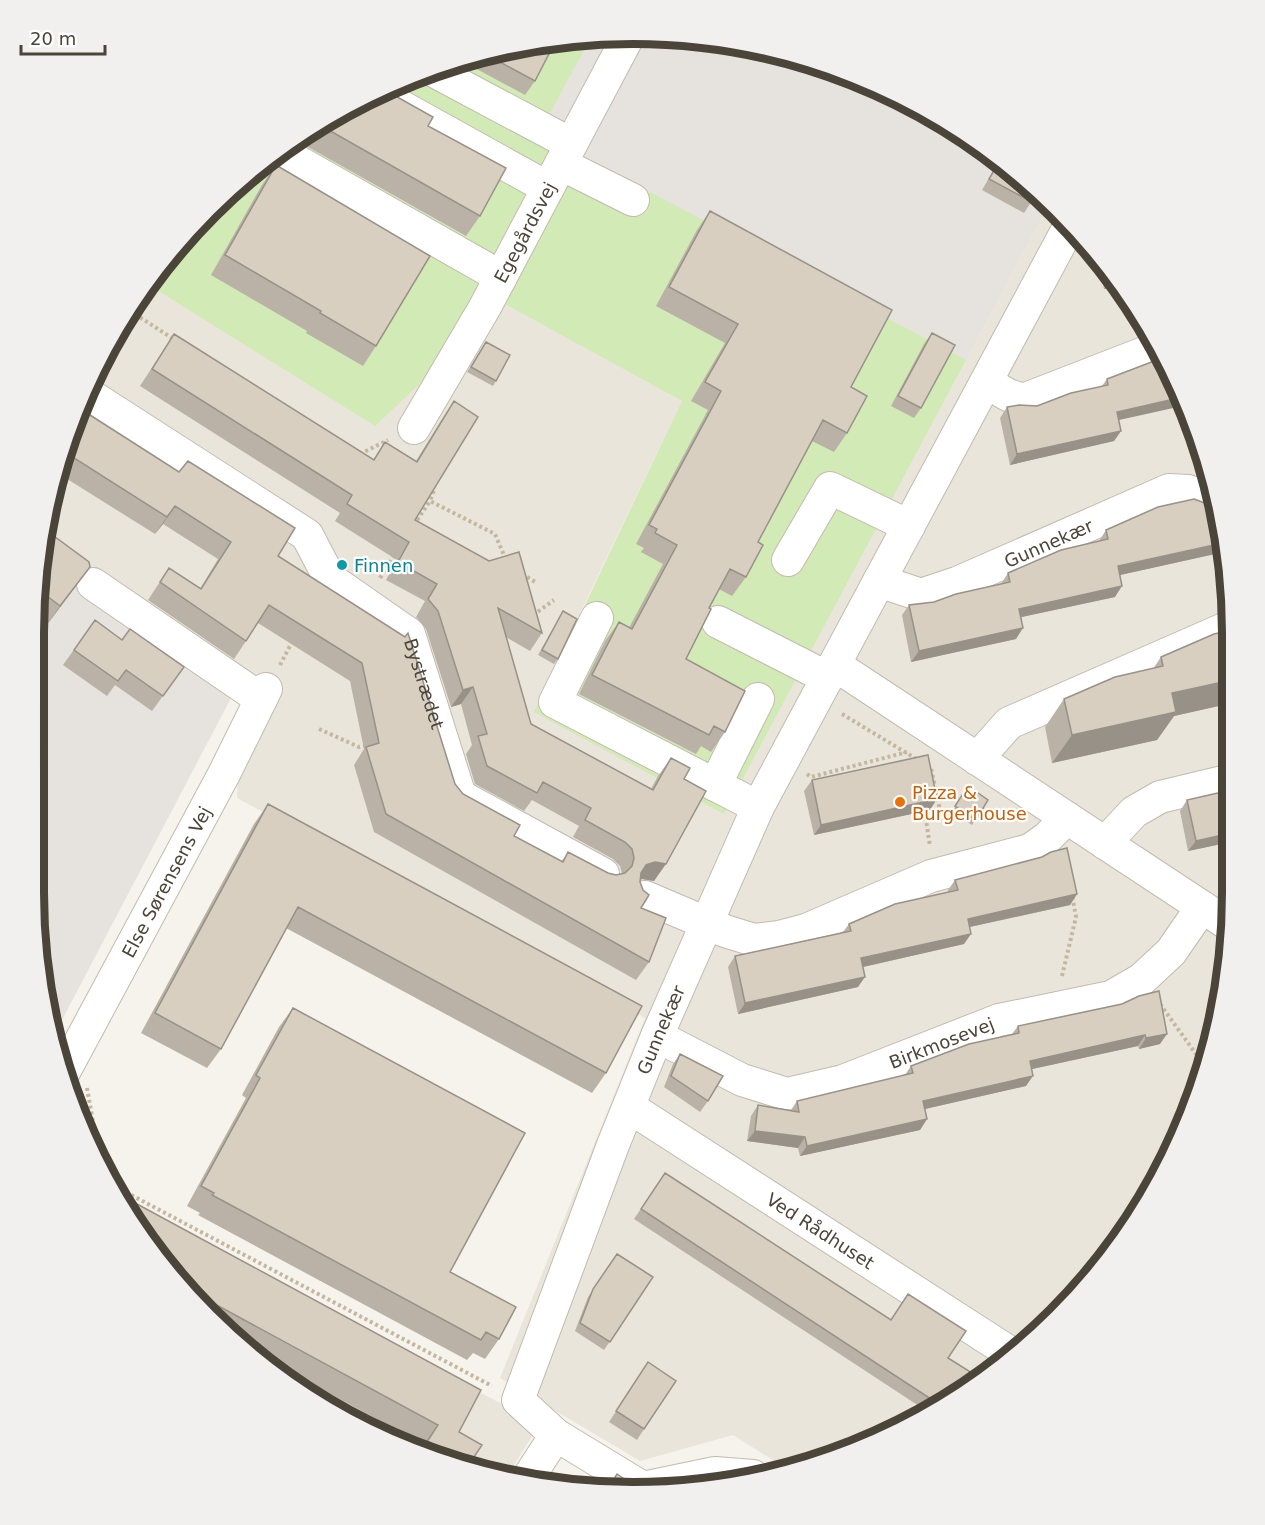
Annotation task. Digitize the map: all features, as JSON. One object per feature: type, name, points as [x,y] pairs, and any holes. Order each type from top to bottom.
[{"type":"street","name":"Egegårdsvej","points":[[404,437],[501,277],[624,44]]},
{"type":"street","points":[[440,76],[560,166]]},
{"type":"street","points":[[387,97],[560,166],[633,200]]},
{"type":"street","points":[[287,156],[501,277]]},
{"type":"street","name":"Gunnekær","points":[[518,1400],[613,1145],[657,1036],[758,807],[1065,234]]},
{"type":"street","points":[[986,382],[1008,395],[1023,399],[1150,351]]},
{"type":"street","name":"Bystrædet","points":[[93,397],[307,535],[330,579],[409,634],[460,796],[604,875]]},
{"type":"street","points":[[788,560],[830,488],[909,526]]},
{"type":"street","name":"Gunnekær","points":[[879,581],[921,595],[957,583],[1169,490],[1188,490],[1205,497]]},
{"type":"street","name":"Else Sørensens Vej","points":[[69,1062],[224,774],[264,694],[93,584]]},
{"type":"street","points":[[597,618],[555,702],[758,807]]},
{"type":"street","points":[[718,622],[832,671],[976,759],[1221,919]]},
{"type":"street","points":[[976,759],[1009,723],[1222,630]]},
{"type":"street","points":[[715,785],[758,699]]},
{"type":"street","points":[[1105,843],[1134,812],[1160,797],[1222,782]]},
{"type":"street","points":[[645,897],[705,924],[754,940],[779,937],[806,930],[931,876],[1030,850],[1047,838],[1067,818]]},
{"type":"street","name":"Birkmosevej","points":[[657,1036],[742,1080],[788,1094],[843,1081],[999,1020],[1111,997],[1142,979],[1171,952],[1202,907]]},
{"type":"street","name":"Ved Rådhuset","points":[[629,1107],[1004,1349]]},
{"type":"street","points":[[518,1400],[556,1435],[634,1482]]},
{"type":"street","points":[[532,1472],[556,1435]]},
{"type":"street","points":[[693,1478],[724,1474]]},
{"type":"path","points":[[136,315],[179,343]]},
{"type":"path","points":[[358,456],[391,438],[404,437]]},
{"type":"path","points":[[412,529],[435,490],[426,484]]},
{"type":"path","points":[[430,501],[495,534],[508,565]]},
{"type":"path","points":[[364,603],[400,547]]},
{"type":"path","points":[[518,571],[537,583]]},
{"type":"path","points":[[530,617],[554,600]]},
{"type":"path","points":[[832,671],[841,713],[931,768],[941,815],[926,820],[931,853],[931,876]]},
{"type":"path","points":[[319,729],[359,747],[370,744]]},
{"type":"path","points":[[784,758],[811,777],[906,753]]},
{"type":"path","points":[[1054,1009],[1076,917],[1071,888]]},
{"type":"path","points":[[1142,979],[1198,1056]]},
{"type":"path","points":[[73,1074],[88,1089],[96,1135]]},
{"type":"path","points":[[125,1191],[518,1400]]},
{"type":"shaded area","points":[[594,45],[671,45],[747,55],[822,75],[893,104],[927,122],[991,165],[1045,212],[724,814],[534,712],[682,401],[505,304],[375,426],[155,289],[216,216],[274,165],[338,122],[407,88],[443,75],[518,55]]},
{"type":"shaded area","points":[[1045,212],[1100,274],[1143,338],[1177,407],[1201,480],[1210,518],[1220,594],[1222,632],[1222,892],[1220,931],[1210,1007],[1190,1082],[1177,1118],[1143,1187],[1100,1251],[1049,1309],[991,1360],[927,1403],[858,1437],[777,1463],[733,1435],[640,1461],[500,1378],[645,1018],[237,798],[241,679],[52,539],[64,480],[88,407],[122,338],[155,289],[375,426],[505,304],[682,401],[580,613],[724,814]]},
{"type":"shaded area","points":[[52,539],[241,679],[59,1025],[49,969],[44,892],[44,632],[45,594]]},
{"type":"shaded area","points":[[138,1213],[540,1424],[512,1468],[443,1450],[372,1421],[305,1382],[244,1335],[190,1281],[165,1251]]},
{"type":"green space","points":[[586,46],[539,133],[966,360],[724,814],[534,712],[682,401],[505,304],[375,426],[155,289],[190,244],[244,190],[274,165],[338,122],[407,88],[443,75],[518,55],[556,49]]},
{"type":"building","points":[[551,50],[535,81],[496,60]]},
{"type":"building","points":[[393,94],[433,117],[428,126],[506,168],[480,216],[327,129]]},
{"type":"building","points":[[276,165],[430,256],[376,346],[225,255]]},
{"type":"building","points":[[995,168],[1033,201],[1032,202],[989,179]]},
{"type":"building","points":[[710,211],[892,310],[851,387],[867,396],[847,433],[823,420],[758,542],[763,545],[746,577],[730,569],[686,659],[745,691],[725,732],[714,726],[709,735],[592,675],[619,622],[632,629],[677,545],[655,533],[657,529],[649,525],[721,391],[705,382],[738,324],[669,287]]},
{"type":"building","points":[[932,333],[955,345],[921,408],[898,396]]},
{"type":"building","points":[[174,334],[374,460],[385,442],[417,462],[454,401],[478,417],[415,520],[489,561],[519,552],[542,633],[498,608],[531,724],[653,790],[671,758],[690,768],[684,779],[706,791],[666,864],[655,862],[646,865],[641,873],[640,882],[643,890],[649,895],[641,908],[666,918],[649,962],[386,814],[366,747],[379,743],[362,663],[269,605],[246,641],[160,582],[169,568],[201,589],[231,542],[175,506],[167,517],[71,456],[86,412],[179,472],[188,461],[295,528],[278,556],[405,637],[408,633],[455,784],[463,794],[520,825],[514,836],[563,862],[568,852],[616,875],[625,873],[632,866],[634,858],[632,849],[625,842],[585,820],[591,808],[543,782],[537,793],[487,766],[478,736],[487,734],[473,687],[463,690],[438,611],[428,599],[437,584],[398,562],[409,542],[347,504],[352,495],[152,369]]},
{"type":"building","points":[[486,342],[510,355],[496,381],[471,367]]},
{"type":"building","points":[[1155,361],[1173,399],[1117,412],[1121,431],[1017,454],[1007,407],[1037,406],[1071,393],[1108,385],[1107,379]]},
{"type":"building","points":[[1194,499],[1207,504],[1214,545],[1118,566],[1122,586],[1019,609],[1023,628],[919,651],[909,605],[934,602],[956,594],[1010,582],[1008,573],[1061,550],[1108,539],[1106,530],[1158,507]]},
{"type":"building","points":[[52,535],[89,562],[90,567],[60,606],[45,594]]},
{"type":"building","points":[[563,611],[577,619],[558,659],[542,650]]},
{"type":"building","points":[[95,620],[122,640],[130,629],[184,667],[163,696],[126,670],[118,681],[74,650]]},
{"type":"building","points":[[1222,632],[1222,682],[1172,693],[1176,712],[1072,735],[1064,699],[1115,677],[1163,666],[1161,657]]},
{"type":"building","points":[[928,755],[937,799],[821,825],[812,780]]},
{"type":"building","points":[[968,786],[988,800],[976,820],[955,806]]},
{"type":"building","points":[[1222,792],[1222,835],[1196,841],[1187,800]]},
{"type":"building","points":[[268,804],[642,1006],[606,1073],[298,907],[221,1049],[155,1013]]},
{"type":"building","points":[[1067,848],[1077,894],[968,919],[971,934],[861,958],[865,977],[745,1003],[735,956],[851,931],[849,924],[895,904],[958,890],[955,880]]},
{"type":"building","points":[[1159,991],[1167,1034],[1146,1038],[1145,1035],[1030,1061],[1033,1076],[923,1101],[927,1119],[807,1146],[805,1137],[755,1131],[758,1105],[799,1112],[797,1101],[913,1073],[911,1066],[969,1044],[1019,1033],[1018,1026],[1122,1004],[1139,996]]},
{"type":"building","points":[[293,1008],[525,1133],[450,1272],[516,1307],[499,1339],[486,1332],[481,1340],[212,1195],[214,1193],[201,1186],[260,1078],[256,1075]]},
{"type":"building","points":[[680,1054],[723,1076],[708,1101],[671,1076]]},
{"type":"building","points":[[665,1173],[891,1320],[908,1294],[966,1331],[948,1358],[972,1373],[932,1400],[641,1209]]},
{"type":"building","points":[[131,1201],[481,1390],[459,1432],[482,1445],[473,1459],[426,1444],[438,1425],[208,1300],[165,1251]]},
{"type":"building","points":[[617,1254],[653,1277],[610,1342],[580,1323],[593,1289]]},
{"type":"building","points":[[648,1362],[676,1381],[644,1429],[616,1411]]},
{"type":"building","points":[[617,1474],[628,1482],[613,1481]]},
{"type":"place","name":"Finnen","points":[[342,565]]},
{"type":"place","name":"Pizza & Burgerhouse","points":[[900,802]]}]
